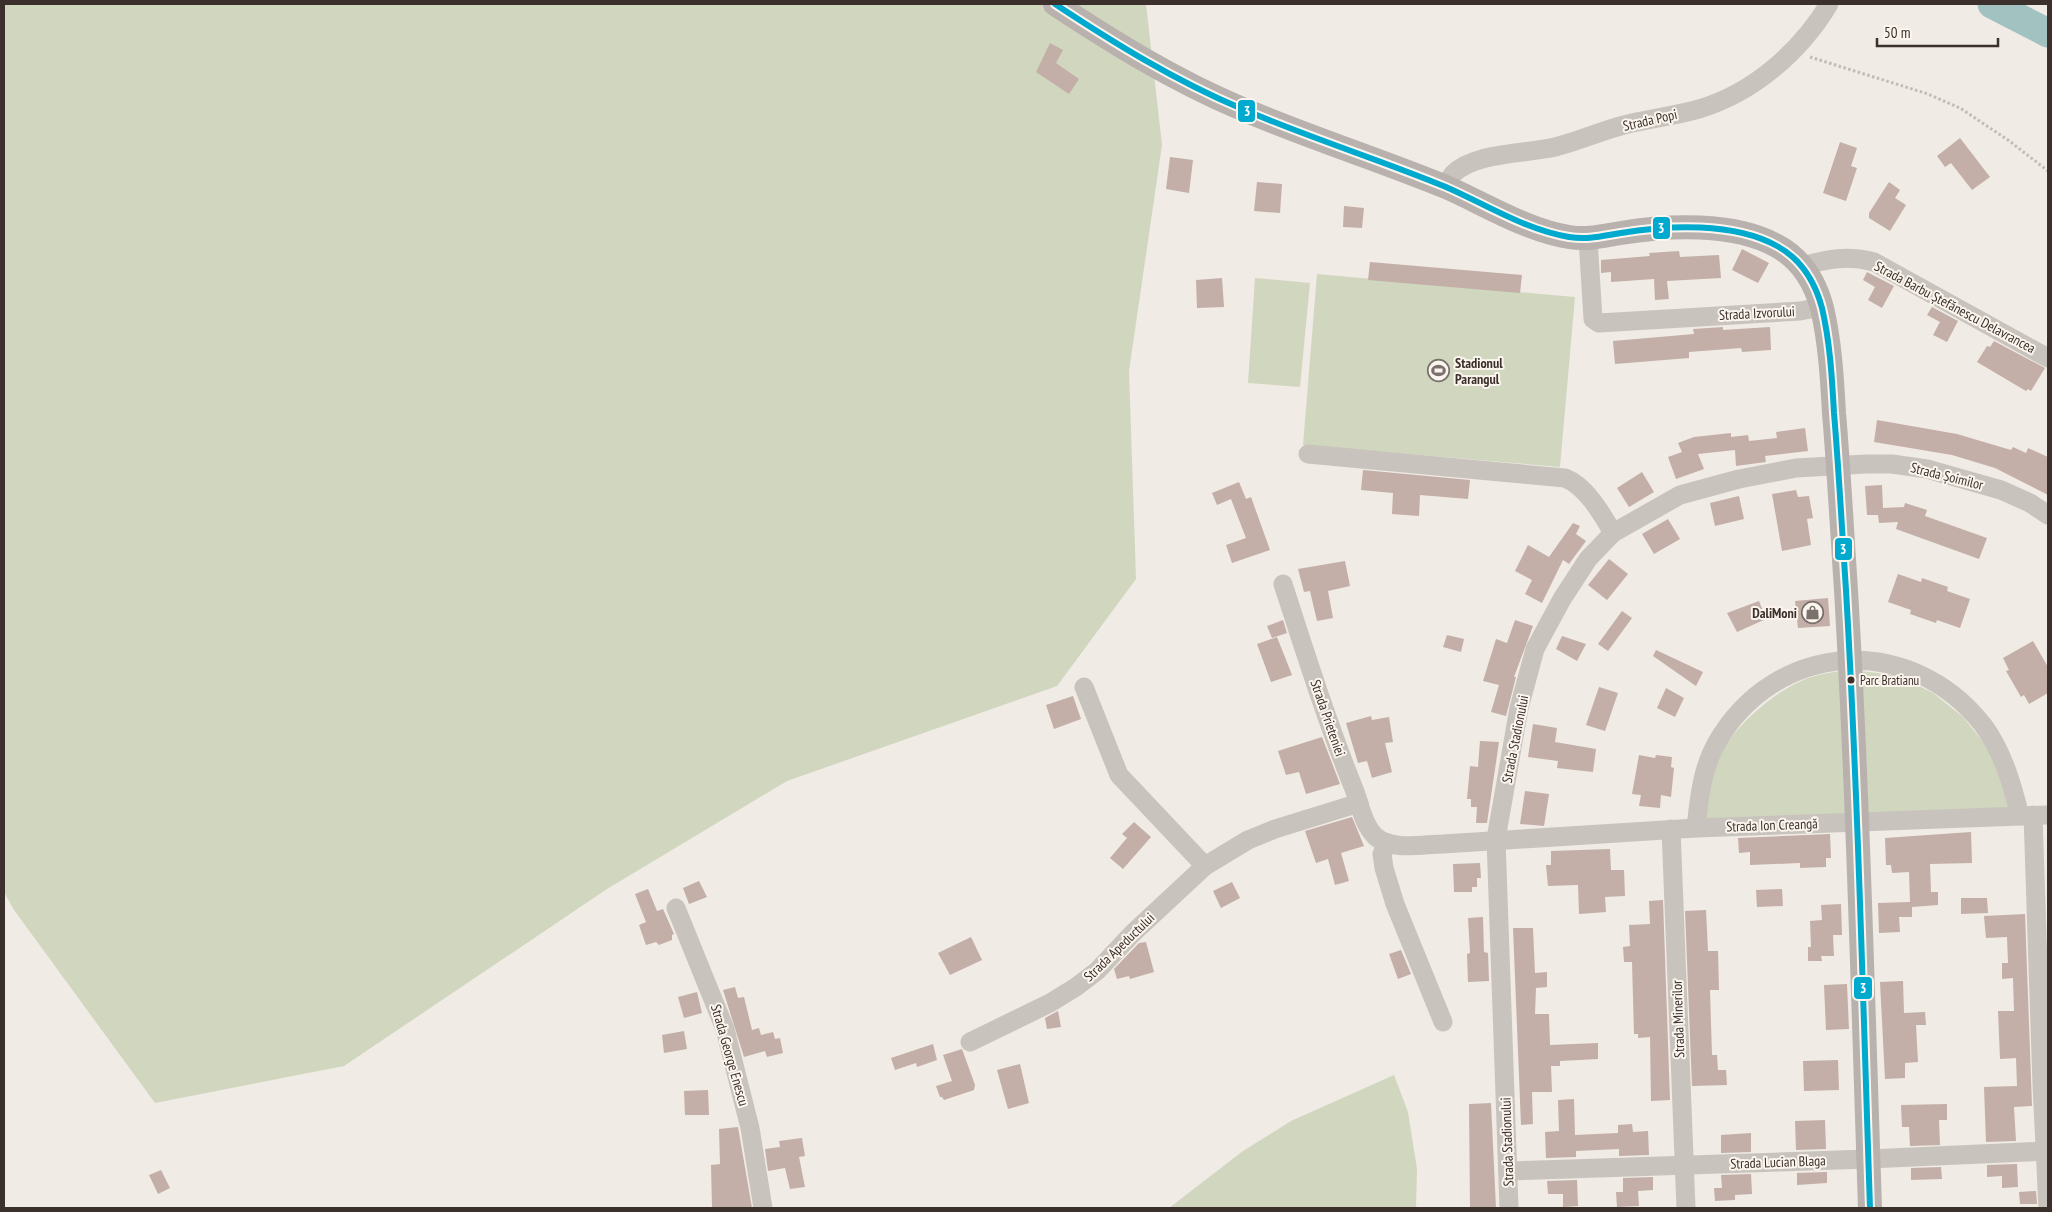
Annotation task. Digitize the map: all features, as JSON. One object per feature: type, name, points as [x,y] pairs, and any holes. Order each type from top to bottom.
[{"type":"main road","points":[[1055,4],[1174,77],[1240,108],[1445,187],[1527,223],[1564,236],[1588,239],[1620,233],[1718,228],[1744,232],[1762,238],[1781,248],[1802,266],[1813,281],[1821,306],[1831,368],[1838,466],[1856,822],[1870,1208]]},
{"type":"street","name":"Strada Popi","points":[[1445,187],[1453,174],[1471,163],[1498,156],[1554,147],[1622,125],[1699,109],[1736,94],[1761,79],[1792,52],[1829,4]]},
{"type":"street","name":"Strada Izvorului","points":[[1588,239],[1590,301],[1593,319],[1598,323],[1800,311],[1821,306]]},
{"type":"street","name":"Strada Barbu Ștefănescu Delavrancea","points":[[1802,266],[1834,258],[1858,258],[1874,262],[2048,358]]},
{"type":"street","points":[[1308,454],[1566,478],[1575,482],[1598,508],[1613,533]]},
{"type":"street","name":"Strada Șoimilor","points":[[1838,466],[1892,464],[1935,470],[2001,490],[2030,503],[2048,515]]},
{"type":"street","name":"Strada Stadionului","points":[[1509,1208],[1496,839],[1519,708],[1536,648],[1562,599],[1588,559],[1613,533],[1680,495],[1740,479],[1796,468],[1838,466]]},
{"type":"street","name":"Strada Prieteniei","points":[[1283,584],[1341,756],[1366,822],[1376,837],[1388,843]]},
{"type":"street","points":[[1696,828],[1698,801],[1706,768],[1725,730],[1746,704],[1788,677],[1814,666],[1868,659],[1897,664],[1926,676],[1948,690],[1974,715],[1995,744],[2010,779],[2034,815],[2048,1208]]},
{"type":"street","points":[[1084,687],[1119,775],[1205,866]]},
{"type":"street","name":"Strada Apeductului","points":[[970,1042],[1076,987],[1097,971],[1133,933],[1205,866],[1248,840],[1275,829],[1359,803]]},
{"type":"street","name":"Strada Ion Creangă","points":[[1496,839],[1671,829],[2034,815]]},
{"type":"street","name":"Strada Minerilor","points":[[1671,829],[1686,1208]]},
{"type":"street","points":[[1443,1022],[1395,904],[1386,877],[1382,854],[1388,843],[1424,844],[1496,839]]},
{"type":"street","name":"Strada George Enescu","points":[[676,908],[725,1029],[750,1128],[763,1208]]},
{"type":"street","name":"Strada Lucian Blaga","points":[[1508,1171],[2046,1151]]},
{"type":"path","points":[[1792,52],[1928,94],[1960,108],[2008,140],[2048,171]]},
{"type":"green space","points":[[4,4],[1146,4],[1162,145],[1129,371],[1136,579],[1057,686],[787,781],[607,889],[344,1066],[155,1103],[14,910],[4,892]]},
{"type":"green space","name":"Stadionul Parangul","points":[[1317,274],[1575,297],[1560,467],[1303,445]]},
{"type":"green space","points":[[1255,278],[1310,283],[1300,387],[1248,383]]},
{"type":"green space","points":[[1850,670],[1896,675],[1933,693],[1963,717],[1988,748],[2012,809],[1704,821],[1711,775],[1716,761],[1724,747],[1747,720],[1774,697],[1801,681],[1819,675]]},
{"type":"green space","points":[[1394,1075],[1408,1112],[1417,1169],[1416,1208],[1169,1208],[1243,1151],[1291,1121]]},
{"type":"building","points":[[1050,43],[1063,50],[1056,63],[1079,79],[1069,94],[1036,72]]},
{"type":"building","points":[[1960,138],[1990,177],[1972,190],[1951,163],[1945,167],[1937,156]]},
{"type":"building","points":[[1840,142],[1857,148],[1851,166],[1857,168],[1846,201],[1823,193]]},
{"type":"building","points":[[1170,157],[1193,160],[1189,193],[1166,189]]},
{"type":"building","points":[[1257,182],[1282,184],[1280,213],[1254,211]]},
{"type":"building","points":[[1889,182],[1900,190],[1895,198],[1906,205],[1890,231],[1869,218],[1869,213]]},
{"type":"building","points":[[1344,206],[1364,208],[1362,228],[1343,227]]},
{"type":"building","points":[[1742,249],[1769,263],[1758,283],[1732,270]]},
{"type":"building","points":[[1679,251],[1680,257],[1719,255],[1721,278],[1667,281],[1669,299],[1655,300],[1654,279],[1611,282],[1611,272],[1601,273],[1601,260],[1650,256],[1649,253]]},
{"type":"building","points":[[1370,262],[1522,275],[1520,293],[1368,280]]},
{"type":"building","points":[[1867,272],[1894,286],[1882,308],[1868,300],[1875,287],[1863,280]]},
{"type":"building","points":[[1222,278],[1224,307],[1197,308],[1196,280]]},
{"type":"building","points":[[1932,307],[1958,321],[1947,342],[1933,335],[1940,322],[1927,315]]},
{"type":"building","points":[[1723,327],[1723,330],[1770,327],[1771,350],[1742,352],[1741,348],[1689,352],[1689,358],[1615,364],[1613,341],[1694,334],[1693,329]]},
{"type":"building","points":[[1994,341],[2045,368],[2031,391],[2028,389],[2026,391],[1977,362],[1987,346],[1990,347]]},
{"type":"building","points":[[1877,420],[1957,434],[2011,450],[2013,447],[2026,453],[2028,448],[2048,457],[2048,495],[1995,468],[1952,455],[1874,442]]},
{"type":"building","points":[[1805,428],[1808,451],[1765,456],[1766,462],[1736,466],[1735,450],[1698,454],[1704,469],[1676,479],[1668,457],[1682,452],[1678,443],[1694,437],[1731,433],[1731,437],[1748,435],[1749,441],[1777,438],[1776,432]]},
{"type":"building","points":[[1363,470],[1470,480],[1468,499],[1420,495],[1419,516],[1392,514],[1393,493],[1361,490]]},
{"type":"building","points":[[1642,472],[1654,492],[1629,507],[1617,488]]},
{"type":"building","points":[[1239,482],[1246,499],[1251,497],[1270,550],[1232,563],[1226,545],[1246,538],[1231,499],[1217,505],[1212,493]]},
{"type":"building","points":[[1882,485],[1883,508],[1904,507],[1905,503],[1927,510],[1925,516],[1987,538],[1979,559],[1896,529],[1898,522],[1879,523],[1878,515],[1867,515],[1865,486]]},
{"type":"building","points":[[1796,490],[1798,497],[1809,496],[1813,518],[1807,519],[1811,545],[1782,551],[1772,494]]},
{"type":"building","points":[[1739,496],[1744,519],[1715,526],[1710,503]]},
{"type":"building","points":[[1668,519],[1680,539],[1654,554],[1642,534]]},
{"type":"building","points":[[1573,523],[1580,526],[1576,534],[1586,541],[1569,564],[1563,560],[1542,603],[1525,594],[1532,580],[1515,571],[1528,545],[1549,557]]},
{"type":"building","points":[[1609,559],[1628,574],[1607,600],[1588,585]]},
{"type":"building","points":[[1345,561],[1350,586],[1328,591],[1333,618],[1317,621],[1310,591],[1304,592],[1298,569]]},
{"type":"building","points":[[1898,574],[1921,582],[1922,578],[1948,587],[1947,591],[1970,599],[1960,628],[1937,620],[1936,623],[1910,614],[1911,610],[1888,602]]},
{"type":"building","name":"DaliMoni","points":[[1828,598],[1830,626],[1798,628],[1795,601]]},
{"type":"building","points":[[1759,601],[1766,619],[1737,632],[1727,613]]},
{"type":"building","points":[[1622,611],[1632,618],[1608,651],[1598,644]]},
{"type":"building","points":[[1283,620],[1287,633],[1272,638],[1267,626]]},
{"type":"building","points":[[1515,620],[1533,626],[1514,677],[1516,677],[1506,716],[1491,712],[1499,685],[1483,681],[1496,639],[1507,643]]},
{"type":"building","points":[[1447,635],[1464,639],[1461,652],[1443,647]]},
{"type":"building","points":[[1562,636],[1586,644],[1577,661],[1556,649]]},
{"type":"building","points":[[1277,637],[1292,675],[1271,682],[1257,644]]},
{"type":"building","points":[[2033,641],[2048,667],[2048,693],[2029,704],[2024,695],[2021,697],[2006,671],[2009,670],[2003,658]]},
{"type":"building","points":[[1656,650],[1703,672],[1696,686],[1653,656]]},
{"type":"building","points":[[1599,687],[1618,693],[1605,731],[1586,725]]},
{"type":"building","points":[[1666,688],[1684,698],[1675,717],[1657,708]]},
{"type":"building","points":[[1073,696],[1081,719],[1054,729],[1046,705]]},
{"type":"building","points":[[1371,716],[1372,720],[1389,717],[1393,742],[1385,743],[1392,772],[1372,778],[1367,761],[1358,763],[1346,723]]},
{"type":"building","points":[[1533,724],[1557,728],[1555,742],[1596,749],[1593,772],[1557,768],[1558,761],[1528,757]]},
{"type":"building","points":[[1322,737],[1340,784],[1306,794],[1299,772],[1286,775],[1278,751]]},
{"type":"building","points":[[1480,741],[1499,742],[1487,823],[1476,823],[1477,807],[1471,807],[1471,799],[1467,799],[1470,766],[1478,767]]},
{"type":"building","points":[[1639,755],[1655,758],[1656,755],[1672,757],[1671,767],[1674,768],[1671,797],[1661,795],[1660,808],[1639,806],[1641,795],[1632,794]]},
{"type":"building","points":[[1525,791],[1549,794],[1544,826],[1520,824]]},
{"type":"building","points":[[1352,817],[1364,846],[1341,853],[1349,881],[1335,885],[1328,859],[1316,863],[1305,831]]},
{"type":"building","points":[[1134,822],[1151,837],[1123,869],[1110,858],[1127,838],[1122,834]]},
{"type":"building","points":[[1971,832],[1972,863],[1930,864],[1931,892],[1938,892],[1938,905],[1912,907],[1912,917],[1899,917],[1900,932],[1879,933],[1878,903],[1910,902],[1909,872],[1892,873],[1891,865],[1886,865],[1885,838]]},
{"type":"building","points":[[1830,834],[1831,858],[1826,858],[1826,867],[1800,868],[1800,863],[1750,865],[1750,852],[1739,853],[1738,838]]},
{"type":"building","points":[[1610,849],[1611,870],[1624,870],[1625,896],[1605,897],[1606,912],[1579,914],[1578,885],[1548,886],[1546,865],[1551,865],[1551,851]]},
{"type":"building","points":[[1480,863],[1481,878],[1477,878],[1477,887],[1472,887],[1472,892],[1454,892],[1453,864]]},
{"type":"building","points":[[699,881],[707,897],[689,904],[683,888]]},
{"type":"building","points":[[1232,882],[1240,898],[1221,908],[1213,891]]},
{"type":"building","points":[[648,889],[657,911],[663,909],[674,934],[672,935],[672,940],[659,945],[656,942],[646,945],[639,925],[646,922],[635,894]]},
{"type":"building","points":[[1782,889],[1783,906],[1757,907],[1756,890]]},
{"type":"building","points":[[1961,898],[1987,898],[1988,913],[1961,914]]},
{"type":"building","points":[[1663,900],[1670,1100],[1651,1101],[1650,1037],[1638,1038],[1638,1034],[1634,1034],[1632,962],[1624,962],[1623,947],[1630,946],[1629,925],[1650,924],[1649,901]]},
{"type":"building","points":[[1841,904],[1842,935],[1833,935],[1834,956],[1821,956],[1822,961],[1808,961],[1808,947],[1811,947],[1810,921],[1822,920],[1821,905]]},
{"type":"building","points":[[1706,910],[1708,951],[1718,951],[1719,990],[1710,990],[1712,1055],[1717,1055],[1718,1070],[1726,1070],[1727,1085],[1692,1086],[1685,911]]},
{"type":"building","points":[[2025,914],[2032,1106],[2014,1107],[2016,1141],[1986,1142],[1984,1087],[2017,1086],[2016,1058],[2000,1059],[1998,1011],[2014,1011],[2013,978],[2002,979],[2002,963],[2008,963],[2007,937],[1986,938],[1984,916]]},
{"type":"building","points":[[1483,917],[1484,952],[1488,953],[1489,981],[1468,982],[1467,954],[1470,953],[1468,918]]},
{"type":"building","points":[[1513,928],[1533,928],[1535,973],[1547,972],[1547,987],[1536,988],[1535,1014],[1549,1014],[1550,1045],[1598,1043],[1598,1059],[1560,1061],[1560,1066],[1551,1066],[1552,1092],[1532,1092],[1533,1124],[1521,1125]]},
{"type":"building","points":[[971,937],[982,960],[950,975],[938,953]]},
{"type":"building","points":[[1146,942],[1154,972],[1130,979],[1129,976],[1117,979],[1114,969],[1139,943]]},
{"type":"building","points":[[1401,950],[1411,974],[1398,979],[1389,954]]},
{"type":"building","points":[[1903,981],[1904,1013],[1925,1012],[1926,1025],[1916,1025],[1918,1062],[1905,1063],[1905,1078],[1885,1079],[1880,982]]},
{"type":"building","points":[[1847,984],[1849,1029],[1826,1030],[1824,985]]},
{"type":"building","points":[[735,987],[738,998],[744,997],[752,1030],[759,1028],[761,1035],[773,1032],[775,1039],[780,1038],[783,1053],[767,1057],[765,1051],[744,1057],[723,990]]},
{"type":"building","points":[[697,992],[702,1013],[684,1018],[678,997]]},
{"type":"building","points":[[1058,1011],[1061,1027],[1047,1029],[1045,1018]]},
{"type":"building","points":[[684,1031],[687,1049],[664,1053],[662,1035]]},
{"type":"building","points":[[933,1044],[937,1060],[917,1067],[916,1063],[895,1070],[891,1058]]},
{"type":"building","points":[[962,1049],[975,1085],[974,1090],[944,1100],[940,1097],[936,1086],[952,1081],[943,1055]]},
{"type":"building","points":[[1838,1060],[1839,1090],[1804,1091],[1803,1061]]},
{"type":"building","points":[[1020,1064],[1029,1103],[1008,1109],[997,1070]]},
{"type":"building","points":[[708,1090],[709,1115],[685,1115],[684,1091]]},
{"type":"building","points":[[1574,1099],[1575,1135],[1618,1133],[1618,1125],[1632,1124],[1633,1132],[1648,1131],[1649,1155],[1619,1156],[1619,1149],[1576,1151],[1576,1157],[1546,1158],[1545,1132],[1559,1131],[1558,1100]]},
{"type":"building","points":[[1491,1103],[1496,1208],[1470,1208],[1469,1104]]},
{"type":"building","points":[[1947,1104],[1947,1120],[1939,1120],[1940,1145],[1910,1146],[1909,1127],[1902,1127],[1901,1105]]},
{"type":"building","points":[[1825,1120],[1826,1149],[1796,1150],[1795,1121]]},
{"type":"building","points":[[738,1127],[752,1208],[712,1208],[711,1165],[720,1164],[719,1129]]},
{"type":"building","points":[[1751,1133],[1751,1152],[1721,1153],[1721,1135]]},
{"type":"building","points":[[802,1138],[805,1156],[799,1157],[805,1187],[790,1189],[785,1168],[768,1171],[765,1149],[780,1147],[779,1141]]},
{"type":"building","points":[[2017,1164],[2018,1187],[2002,1188],[2002,1176],[1987,1177],[1987,1165]]},
{"type":"building","points":[[1941,1167],[1942,1179],[1911,1180],[1911,1168]]},
{"type":"building","points":[[161,1170],[170,1188],[158,1194],[149,1175]]},
{"type":"building","points":[[1827,1172],[1827,1183],[1797,1185],[1797,1173]]},
{"type":"building","points":[[1751,1174],[1752,1194],[1735,1195],[1735,1200],[1715,1201],[1714,1188],[1722,1188],[1721,1175]]},
{"type":"building","points":[[1653,1177],[1653,1190],[1638,1191],[1639,1206],[1617,1207],[1616,1192],[1623,1192],[1623,1178]]},
{"type":"building","points":[[1577,1180],[1578,1206],[1563,1207],[1563,1194],[1548,1194],[1547,1181]]},
{"type":"building","points":[[2036,1191],[2037,1204],[2020,1204],[2019,1192]]},
{"type":"waterway","points":[[1992,4],[2048,33]]},
{"type":"transit line","name":"3","points":[[1055,4],[1145,60],[1216,97],[1291,129],[1446,187],[1537,229],[1553,234],[1582,238],[1659,228],[1700,227],[1721,229],[1760,238],[1777,246],[1786,251],[1806,272],[1819,298],[1827,334],[1839,479],[1854,744],[1870,1208]]},
{"type":"place","name":"Stadionul Parangul","points":[[1439,371]]},
{"type":"place","name":"DaliMoni","points":[[1813,613]]},
{"type":"place","name":"Parc Bratianu","points":[[1851,680]]}]
